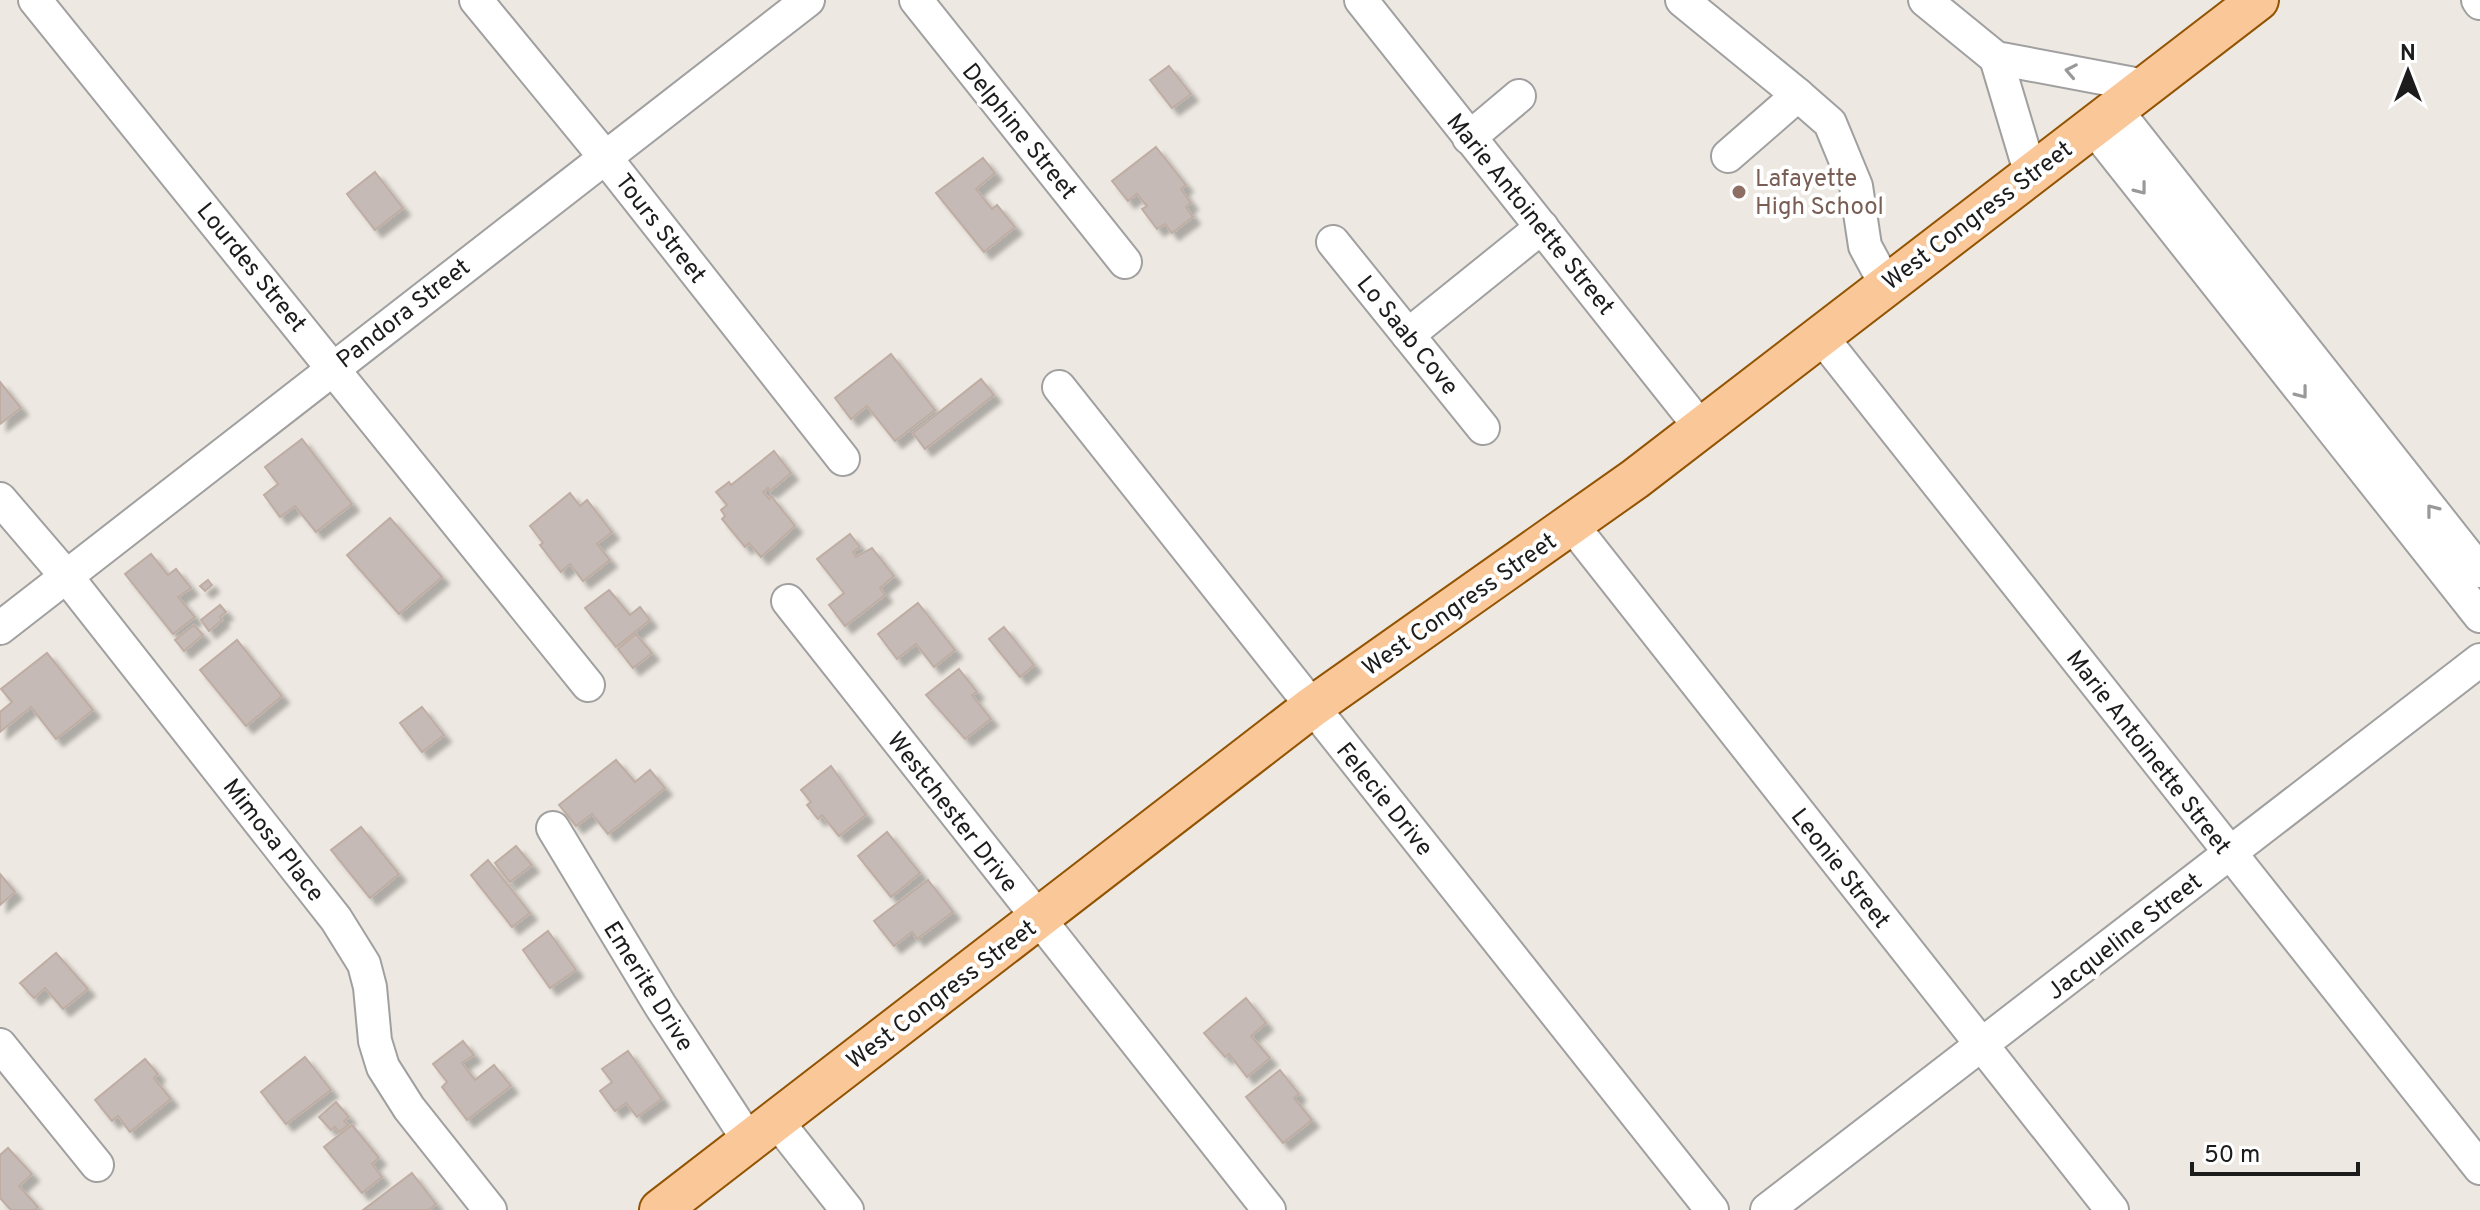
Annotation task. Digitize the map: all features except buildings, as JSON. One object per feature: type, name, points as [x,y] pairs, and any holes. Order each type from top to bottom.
[{"type":"main road","name":"West Congress Street","points":[[660,1210],[1312,707],[1572,525],[2258,0]]},
{"type":"street","name":"Lourdes Street","points":[[35,0],[588,685]]},
{"type":"street","name":"Tours Street","points":[[476,0],[605,157],[843,459]]},
{"type":"street","name":"Pandora Street","points":[[0,628],[808,0]]},
{"type":"street","name":"Delphine Street","points":[[916,0],[1125,262]]},
{"type":"street","name":"Marie Antoinette Street","points":[[1361,0],[1701,428]]},
{"type":"street","points":[[1682,0],[1830,123],[1856,186],[1865,246],[1886,285]]},
{"type":"street","points":[[1925,0],[1996,58],[2118,108],[2216,262],[2366,450],[2480,616]]},
{"type":"street","points":[[1996,58],[2031,175]]},
{"type":"street","points":[[1728,156],[1798,95]]},
{"type":"street","points":[[1469,138],[1519,96]]},
{"type":"street","points":[[1408,335],[1542,227]]},
{"type":"street","name":"Lo Saab Cove","points":[[1333,242],[1483,428]]},
{"type":"street","name":"Marie Antoinette Street","points":[[1820,335],[2480,1168]]},
{"type":"street","name":"Felecie Drive","points":[[1059,387],[1712,1210]]},
{"type":"street","points":[[2366,450],[2480,571]]},
{"type":"street","name":"Mimosa Place","points":[[0,499],[67,577],[344,931],[364,964],[370,987],[375,1041],[383,1067],[409,1108],[490,1210]]},
{"type":"street","name":"Leonie Street","points":[[1572,525],[2112,1210]]},
{"type":"street","name":"Westchester Drive","points":[[788,601],[1269,1210]]},
{"type":"street","name":"Jacqueline Street","points":[[1767,1210],[2480,660]]},
{"type":"street","name":"Emerite Drive","points":[[553,828],[660,1005],[763,1130],[847,1210]]},
{"type":"street","points":[[0,1045],[97,1165]]},
{"type":"place","name":"Lafayette High School","points":[[1739,192]]}]
